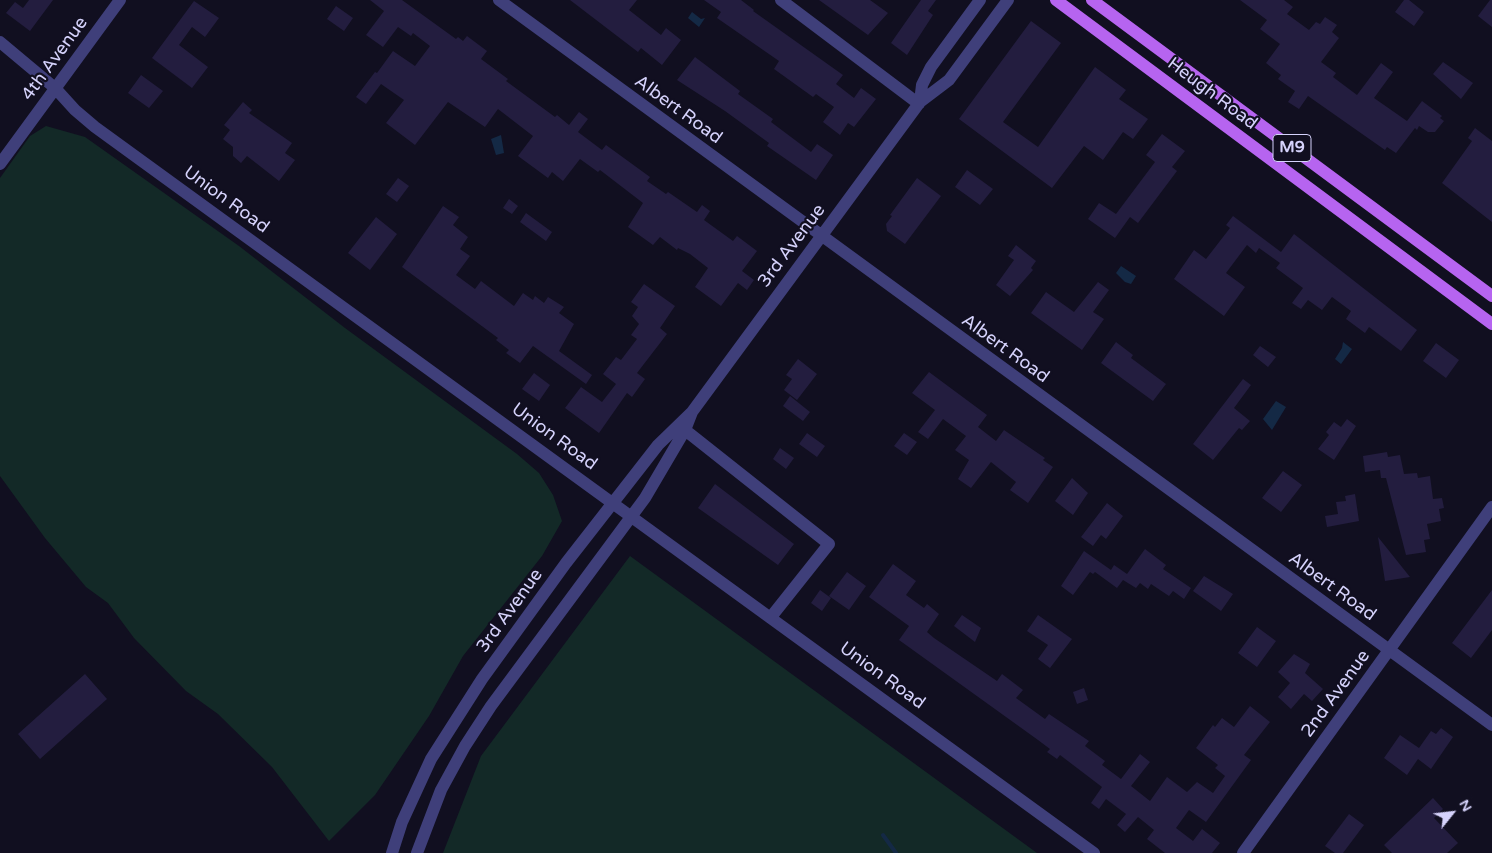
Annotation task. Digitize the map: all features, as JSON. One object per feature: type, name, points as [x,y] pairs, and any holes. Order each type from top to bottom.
[{"type":"main road","name":"Heugh Road","points":[[1056,0],[1492,324]]},
{"type":"main road","name":"Heugh Road","points":[[1092,0],[1492,296]]},
{"type":"street","name":"4th Avenue","points":[[0,164],[120,0]]},
{"type":"street","name":"Albert Road","points":[[499,0],[821,237],[1492,725]]},
{"type":"street","points":[[781,0],[919,103]]},
{"type":"street","name":"3rd Avenue","points":[[919,103],[922,84],[931,67],[980,0]]},
{"type":"street","name":"3rd Avenue","points":[[392,853],[402,822],[450,727],[514,635],[662,440],[692,412],[919,103],[949,80],[1008,0]]},
{"type":"street","name":"Union Road","points":[[0,42],[55,88],[75,110],[96,127],[632,515],[1094,853]]},
{"type":"street","name":"3rd Avenue","points":[[417,853],[441,790],[465,746],[491,706],[632,515],[686,430],[692,412]]},
{"type":"street","points":[[686,430],[829,544],[772,617]]},
{"type":"street","name":"2nd Avenue","points":[[1243,853],[1492,507]]},
{"type":"green space","points":[[46,126],[85,137],[239,246],[345,328],[517,454],[539,473],[553,495],[562,521],[542,556],[463,656],[429,716],[375,795],[329,841],[272,767],[218,714],[186,691],[134,638],[108,603],[86,587],[45,538],[0,476],[0,178],[30,136]]},
{"type":"green space","points":[[630,556],[1037,853],[443,853],[481,756]]},
{"type":"water","points":[[692,12],[701,19],[705,18],[699,27],[688,18]]},
{"type":"water","points":[[501,135],[504,153],[496,155],[491,139]]},
{"type":"water","points":[[1121,266],[1136,276],[1131,284],[1125,282],[1116,273]]},
{"type":"water","points":[[1343,342],[1352,349],[1341,364],[1335,359],[1342,348]]},
{"type":"water","points":[[1276,401],[1286,407],[1272,430],[1263,419]]},
{"type":"building","points":[[29,0],[53,0],[30,31],[6,13],[15,2],[23,8]]},
{"type":"building","points":[[370,0],[402,0],[456,39],[458,37],[463,41],[467,36],[487,51],[481,59],[508,79],[506,81],[555,117],[557,115],[569,125],[579,112],[588,119],[578,132],[602,150],[606,145],[650,177],[647,181],[666,194],[668,192],[697,212],[702,205],[710,211],[704,220],[733,241],[737,236],[757,251],[742,271],[754,280],[747,290],[738,283],[721,306],[695,287],[708,268],[690,254],[678,248],[677,250],[660,237],[653,245],[628,227],[643,203],[600,170],[598,172],[580,159],[563,181],[552,172],[548,178],[518,156],[533,136],[498,109],[485,127],[448,102],[415,145],[386,123],[404,100],[381,84],[366,104],[356,97],[393,51],[415,66],[430,46],[413,33],[411,36],[398,27],[383,47],[366,35],[384,11]]},
{"type":"building","points":[[570,0],[637,0],[629,10],[661,35],[666,28],[681,40],[662,65],[641,48],[638,52]]},
{"type":"building","points":[[704,0],[741,0],[753,11],[843,75],[836,84],[854,98],[861,88],[876,99],[854,127],[848,123],[840,135],[823,122],[834,107],[816,94],[813,97],[774,69],[779,61],[717,18],[721,12]]},
{"type":"building","points":[[819,0],[870,0],[888,13],[868,35]]},
{"type":"building","points":[[921,0],[936,0],[928,11],[933,15],[907,55],[891,43]]},
{"type":"building","points":[[1240,0],[1284,0],[1293,7],[1287,14],[1309,30],[1316,22],[1320,24],[1325,17],[1337,25],[1332,32],[1339,38],[1321,62],[1336,73],[1333,77],[1357,95],[1381,63],[1393,72],[1374,98],[1407,121],[1422,101],[1442,116],[1440,118],[1444,121],[1435,132],[1428,132],[1419,126],[1417,130],[1415,128],[1396,153],[1387,147],[1385,150],[1308,96],[1299,109],[1288,102],[1295,91],[1278,79],[1281,75],[1266,63],[1280,44],[1260,29],[1267,20]]},
{"type":"building","points":[[1404,0],[1409,0],[1424,12],[1414,26],[1395,12]]},
{"type":"building","points":[[1490,0],[1492,0],[1492,27],[1478,16]]},
{"type":"building","points":[[194,1],[219,18],[205,37],[192,27],[179,45],[208,67],[192,88],[152,58]]},
{"type":"building","points":[[336,6],[353,18],[344,31],[327,19]]},
{"type":"building","points":[[1031,21],[1061,43],[1003,122],[1038,147],[1095,67],[1126,90],[1119,99],[1148,119],[1133,139],[1123,132],[1103,160],[1084,146],[1052,188],[959,119]]},
{"type":"building","points":[[695,57],[740,91],[738,94],[773,119],[771,122],[811,152],[817,144],[833,155],[816,180],[767,146],[769,143],[725,111],[677,80]]},
{"type":"building","points":[[1443,62],[1473,83],[1461,99],[1433,74]]},
{"type":"building","points":[[141,75],[163,91],[149,108],[128,93]]},
{"type":"building","points":[[243,102],[252,110],[249,113],[292,143],[285,153],[295,160],[279,181],[247,156],[241,163],[233,156],[233,147],[223,139],[230,130],[224,125]]},
{"type":"building","points":[[1475,128],[1492,141],[1492,222],[1442,183],[1472,141],[1468,138]]},
{"type":"building","points":[[1162,134],[1185,151],[1172,167],[1177,171],[1138,223],[1130,217],[1115,238],[1088,219],[1099,203],[1116,214],[1155,162],[1146,155]]},
{"type":"building","points":[[967,170],[993,189],[980,205],[955,187]]},
{"type":"building","points":[[398,178],[409,186],[397,202],[386,194]]},
{"type":"building","points":[[917,178],[941,196],[905,244],[887,231],[886,224],[892,216],[890,215]]},
{"type":"building","points":[[509,199],[518,206],[512,214],[503,208]]},
{"type":"building","points":[[443,206],[459,217],[453,225],[468,237],[460,249],[470,256],[456,275],[475,289],[481,281],[514,306],[523,293],[533,300],[535,296],[544,303],[548,297],[564,307],[559,313],[574,324],[559,351],[592,375],[586,384],[533,346],[520,363],[506,353],[509,350],[496,340],[498,338],[402,267]]},
{"type":"building","points":[[526,213],[552,232],[546,241],[520,222]]},
{"type":"building","points":[[1233,216],[1281,252],[1294,234],[1417,330],[1401,351],[1369,327],[1365,333],[1346,319],[1351,311],[1332,297],[1322,310],[1308,300],[1301,309],[1292,303],[1303,288],[1276,268],[1280,263],[1259,248],[1256,253],[1247,245],[1226,273],[1245,287],[1224,316],[1174,279],[1194,250],[1206,259],[1230,228],[1226,225]]},
{"type":"building","points":[[376,217],[397,234],[370,270],[348,253]]},
{"type":"building","points":[[1016,245],[1036,261],[1031,268],[1033,270],[1010,296],[996,285],[1014,260],[1008,256]]},
{"type":"building","points":[[1098,282],[1109,290],[1093,312],[1104,319],[1082,350],[1031,313],[1046,292],[1074,312]]},
{"type":"building","points":[[644,284],[675,306],[660,328],[667,334],[637,373],[645,379],[632,397],[627,393],[599,433],[565,408],[581,387],[602,402],[616,384],[603,374],[616,357],[621,360],[637,339],[631,335],[639,324],[632,316],[638,307],[631,302]]},
{"type":"building","points":[[1116,342],[1133,355],[1131,358],[1166,384],[1153,401],[1101,363]]},
{"type":"building","points":[[1436,343],[1459,360],[1446,378],[1423,361]]},
{"type":"building","points":[[1260,346],[1276,357],[1268,367],[1253,355]]},
{"type":"building","points":[[798,359],[817,374],[797,400],[784,390],[792,379],[786,375]]},
{"type":"building","points":[[929,372],[987,415],[978,427],[996,441],[1004,430],[1045,458],[1043,460],[1053,467],[1028,503],[1010,490],[1016,482],[991,462],[971,488],[958,479],[969,460],[955,450],[966,436],[943,419],[928,439],[918,432],[935,410],[912,393]]},
{"type":"building","points":[[534,373],[550,385],[539,401],[522,389]]},
{"type":"building","points":[[1243,379],[1251,385],[1234,408],[1250,421],[1242,430],[1239,428],[1213,460],[1193,444]]},
{"type":"building","points":[[790,396],[810,412],[803,421],[783,406]]},
{"type":"building","points":[[1347,419],[1356,426],[1334,460],[1318,449],[1329,435],[1326,432],[1334,422],[1341,427]]},
{"type":"building","points":[[807,433],[825,446],[817,457],[799,444]]},
{"type":"building","points":[[904,433],[917,442],[907,455],[894,446]]},
{"type":"building","points":[[780,448],[794,458],[786,469],[773,459]]},
{"type":"building","points":[[1387,452],[1388,457],[1400,455],[1404,474],[1417,473],[1418,478],[1430,476],[1433,499],[1442,498],[1444,508],[1439,509],[1441,521],[1427,524],[1430,539],[1424,540],[1426,552],[1406,555],[1386,478],[1381,478],[1380,470],[1365,472],[1363,456]]},
{"type":"building","points":[[1283,471],[1302,485],[1281,512],[1262,498]]},
{"type":"building","points":[[1072,478],[1088,493],[1073,515],[1055,501]]},
{"type":"building","points":[[715,484],[794,544],[778,565],[698,508]]},
{"type":"building","points":[[1355,494],[1359,521],[1327,527],[1325,516],[1338,514],[1336,502],[1346,501],[1345,496]]},
{"type":"building","points":[[1107,503],[1123,516],[1106,539],[1101,535],[1093,546],[1081,537]]},
{"type":"building","points":[[1378,537],[1410,577],[1385,581]]},
{"type":"building","points":[[1145,549],[1166,565],[1163,569],[1191,588],[1184,599],[1173,591],[1169,596],[1151,584],[1148,589],[1140,583],[1136,588],[1123,580],[1117,588],[1095,572],[1093,574],[1090,572],[1073,595],[1061,586],[1084,551],[1111,570],[1114,565],[1127,574]]},
{"type":"building","points":[[893,564],[916,581],[906,595],[924,608],[927,604],[939,614],[927,632],[934,638],[997,681],[1002,674],[1023,690],[1016,698],[1045,719],[1049,714],[1089,741],[1085,746],[1105,761],[1102,765],[1121,779],[1140,754],[1150,762],[1131,786],[1150,801],[1167,777],[1187,792],[1197,782],[1213,793],[1225,776],[1215,768],[1218,765],[1196,748],[1213,725],[1215,727],[1222,718],[1234,727],[1250,706],[1270,722],[1244,755],[1251,760],[1206,822],[1189,810],[1176,828],[1193,841],[1202,829],[1220,843],[1212,853],[1165,853],[1147,839],[1154,830],[1138,817],[1125,832],[1117,825],[1126,814],[1106,799],[1099,809],[1091,803],[1102,787],[1060,755],[1057,759],[1047,752],[1050,749],[899,640],[909,626],[869,597]]},
{"type":"building","points":[[847,572],[866,586],[849,610],[829,596]]},
{"type":"building","points":[[1204,576],[1233,594],[1221,611],[1193,591]]},
{"type":"building","points":[[820,590],[831,598],[822,611],[811,603]]},
{"type":"building","points":[[1492,590],[1492,630],[1471,658],[1452,643]]},
{"type":"building","points":[[962,615],[981,628],[975,642],[954,626]]},
{"type":"building","points":[[1038,615],[1072,639],[1050,668],[1038,659],[1048,645],[1027,631]]},
{"type":"building","points":[[1257,627],[1276,641],[1257,667],[1238,653]]},
{"type":"building","points":[[1294,654],[1310,664],[1305,673],[1323,689],[1312,701],[1304,694],[1291,709],[1278,697],[1290,683],[1278,672]]},
{"type":"building","points":[[85,674],[107,699],[40,759],[18,734]]},
{"type":"building","points":[[1084,688],[1088,700],[1077,704],[1073,692]]},
{"type":"building","points":[[1441,728],[1453,737],[1431,769],[1418,759],[1407,775],[1384,758],[1400,735],[1419,748],[1431,731],[1436,734]]},
{"type":"building","points":[[1433,798],[1443,809],[1434,818],[1458,843],[1447,853],[1392,853],[1384,845]]},
{"type":"building","points":[[1349,814],[1364,825],[1343,853],[1335,853],[1325,846]]},
{"type":"waterway","points":[[883,835],[896,853]]}]
